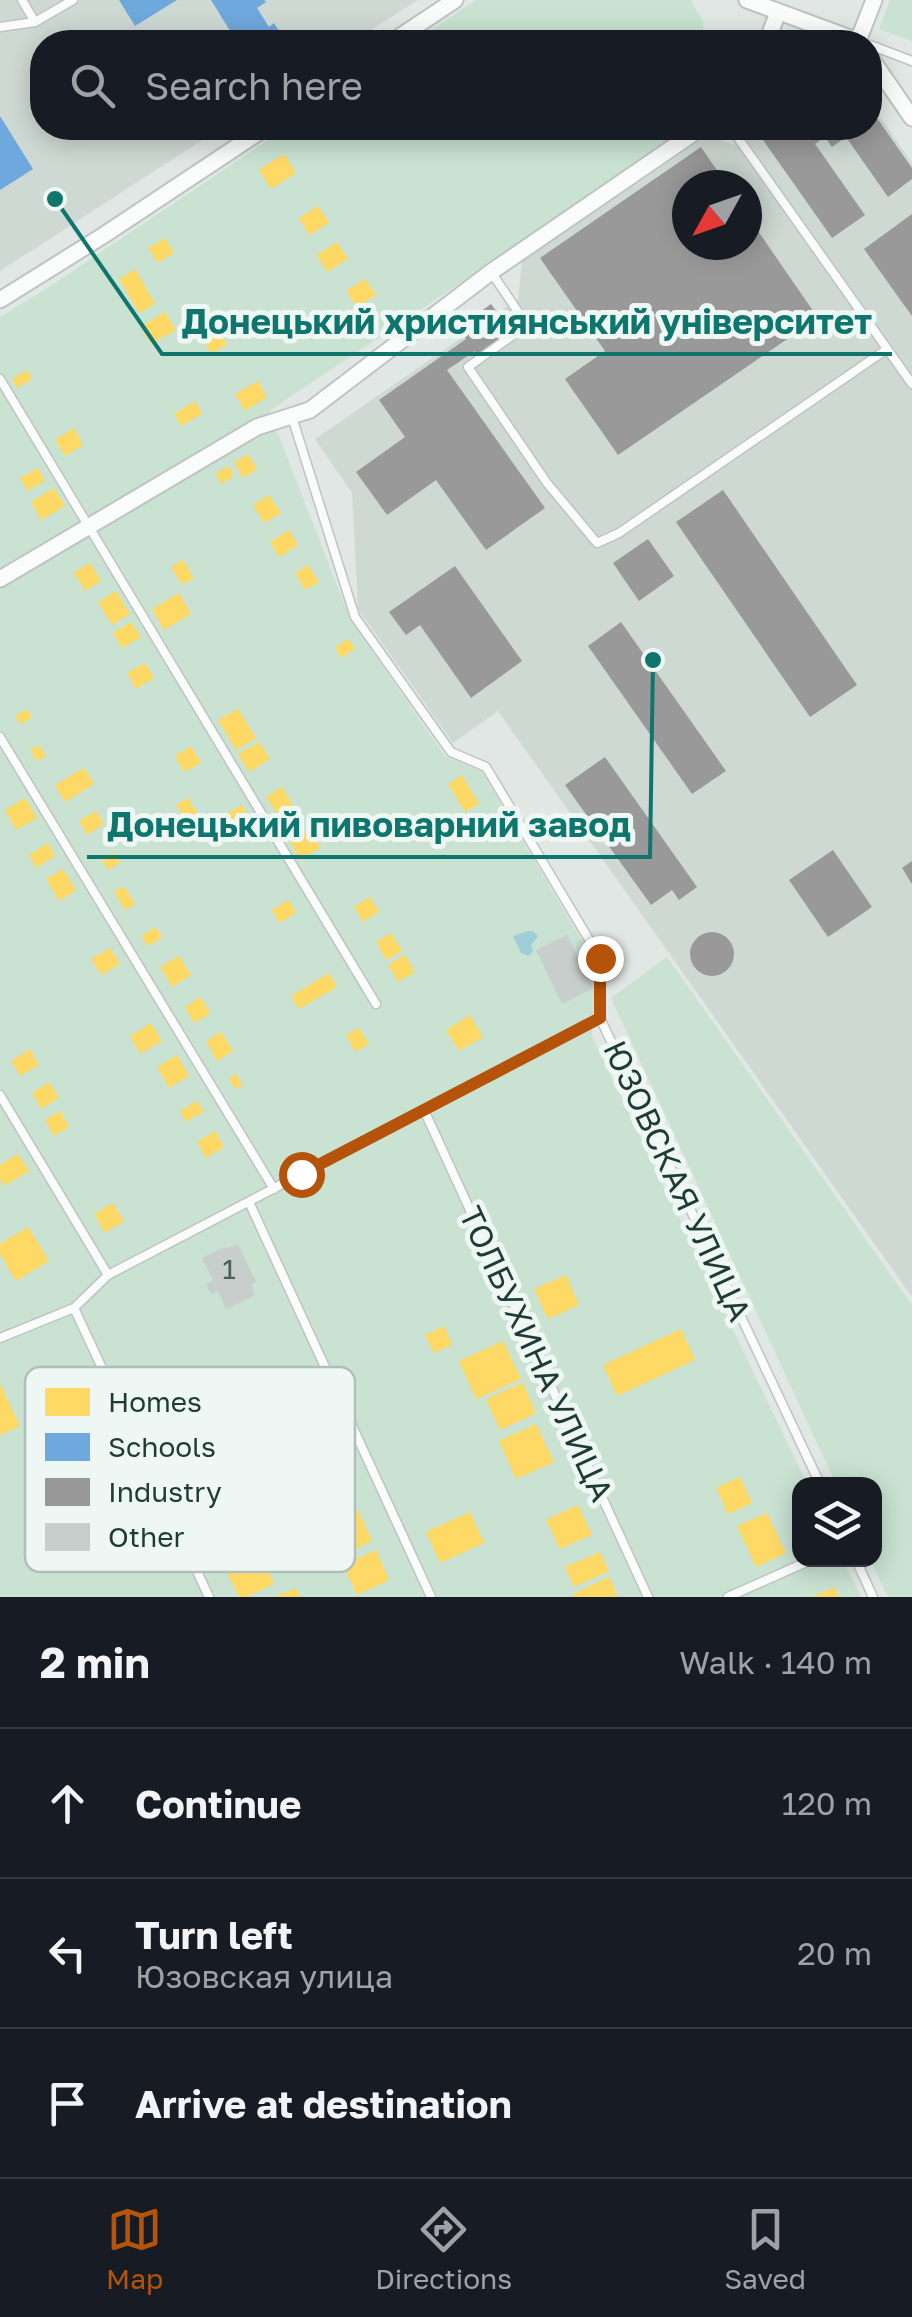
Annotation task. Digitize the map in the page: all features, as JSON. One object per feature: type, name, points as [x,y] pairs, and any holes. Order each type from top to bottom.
[{"type":"street","points":[[410,30],[455,0]]},
{"type":"street","points":[[747,0],[827,30]]},
{"type":"street","points":[[866,30],[874,0]]},
{"type":"street","points":[[771,30],[778,12]]},
{"type":"street","points":[[882,74],[912,118]]},
{"type":"street","points":[[0,300],[246,140]]},
{"type":"street","points":[[0,580],[257,427],[310,410],[491,272],[684,140]]},
{"type":"lane","points":[[22,0],[35,22]]},
{"type":"lane","points":[[0,27],[35,22],[74,0]]},
{"type":"lane","points":[[882,50],[912,61]]},
{"type":"lane","points":[[739,140],[912,384]]},
{"type":"lane","points":[[491,272],[527,325],[468,367],[547,483],[597,543],[619,533],[888,349]]},
{"type":"lane","points":[[0,379],[376,1004]]},
{"type":"lane","name":"ЮЗОВСКАЯ УЛИЦА","points":[[292,417],[355,617],[451,752],[486,767],[600,958],[600,1018],[817,1477]]},
{"type":"lane","points":[[0,737],[274,1189]]},
{"type":"lane","points":[[0,1338],[74,1308],[108,1275],[600,1018]]},
{"type":"lane","points":[[0,1095],[108,1275]]},
{"type":"lane","name":"ТОЛБУХИНА УЛИЦА","points":[[424,1110],[648,1597]]},
{"type":"lane","points":[[249,1202],[325,1367]]},
{"type":"lane","points":[[74,1308],[102,1367]]},
{"type":"lane","points":[[355,1432],[431,1597]]},
{"type":"lane","points":[[728,1597],[795,1567]]},
{"type":"lane","points":[[859,1567],[874,1597]]},
{"type":"lane","points":[[198,1572],[210,1597]]},
{"type":"shaded area","points":[[0,0],[418,0],[371,30],[30,30],[30,140],[202,140],[0,271]]},
{"type":"shaded area","points":[[882,119],[912,163],[912,1297],[498,711],[453,743],[358,609],[352,493],[315,439],[518,299],[522,262],[701,140],[734,145],[741,140],[882,140]]},
{"type":"green space","points":[[476,0],[690,0],[703,21],[703,30],[431,30]]},
{"type":"green space","points":[[890,0],[912,0],[912,41],[879,29]]},
{"type":"green space","points":[[268,140],[674,140],[269,411],[351,621],[445,756],[482,772],[595,963],[592,1036],[804,1477],[792,1477],[792,1567],[846,1567],[861,1597],[0,1597],[0,317]]},
{"type":"green space","points":[[667,957],[912,1305],[912,1597],[888,1597],[873,1567],[882,1567],[882,1477],[833,1477],[611,998]]},
{"type":"water","points":[[528,931],[538,936],[529,956],[521,953],[513,936]]},
{"type":"building: Homes","points":[[284,154],[296,173],[271,189],[259,170]]},
{"type":"building: Homes","points":[[318,206],[329,223],[309,235],[299,218]]},
{"type":"building: Homes","points":[[165,238],[174,253],[158,263],[148,248]]},
{"type":"building: Homes","points":[[337,242],[348,259],[327,272],[317,255]]},
{"type":"building: Homes","points":[[135,269],[155,304],[139,313],[119,279]]},
{"type":"building: Homes","points":[[365,279],[376,295],[357,307],[346,291]]},
{"type":"building: Homes","points":[[210,311],[218,323],[202,332],[195,320]]},
{"type":"building: Homes","points":[[165,312],[176,330],[151,344],[141,327]]},
{"type":"building: Homes","points":[[220,332],[227,344],[211,354],[204,341]]},
{"type":"building: Homes","points":[[27,370],[32,379],[17,388],[12,379]]},
{"type":"building: Homes","points":[[258,381],[267,397],[245,411],[235,394]]},
{"type":"building: Homes","points":[[195,401],[202,414],[181,426],[174,414]]},
{"type":"building: Homes","points":[[74,428],[83,445],[65,456],[55,440]]},
{"type":"building: Homes","points":[[248,454],[257,469],[243,478],[234,463]]},
{"type":"building: Homes","points":[[228,466],[234,476],[221,484],[215,474]]},
{"type":"building: Homes","points":[[38,468],[45,481],[27,491],[20,478]]},
{"type":"building: Homes","points":[[54,488],[65,506],[41,520],[31,502]]},
{"type":"building: Homes","points":[[269,495],[281,513],[264,523],[253,505]]},
{"type":"building: Homes","points":[[289,530],[298,545],[279,557],[270,542]]},
{"type":"building: Homes","points":[[183,560],[194,578],[182,585],[171,567]]},
{"type":"building: Homes","points":[[90,563],[101,581],[85,591],[74,572]]},
{"type":"building: Homes","points":[[308,565],[319,582],[305,590],[295,573]]},
{"type":"building: Homes","points":[[116,591],[130,614],[112,625],[98,602]]},
{"type":"building: Homes","points":[[179,593],[191,614],[164,630],[152,609]]},
{"type":"building: Homes","points":[[131,622],[141,637],[122,648],[113,633]]},
{"type":"building: Homes","points":[[349,639],[355,649],[341,658],[335,647]]},
{"type":"building: Homes","points":[[145,663],[154,678],[136,689],[127,673]]},
{"type":"building: Homes","points":[[27,709],[32,718],[20,724],[15,716]]},
{"type":"building: Homes","points":[[238,709],[256,738],[236,750],[218,720]]},
{"type":"building: Homes","points":[[259,742],[270,759],[249,772],[238,754]]},
{"type":"building: Homes","points":[[39,745],[46,756],[37,761],[30,750]]},
{"type":"building: Homes","points":[[191,746],[201,763],[184,772],[175,756]]},
{"type":"building: Homes","points":[[84,768],[94,784],[65,802],[55,785]]},
{"type":"building: Homes","points":[[462,775],[479,804],[465,812],[448,784]]},
{"type":"building: Homes","points":[[282,787],[296,811],[281,820],[266,797]]},
{"type":"building: Homes","points":[[25,798],[37,818],[16,830],[5,810]]},
{"type":"building: Homes","points":[[188,798],[198,814],[186,821],[176,805]]},
{"type":"building: Homes","points":[[242,805],[255,827],[237,837],[224,815]]},
{"type":"building: Homes","points":[[96,811],[104,824],[87,835],[79,821]]},
{"type":"building: Homes","points":[[310,831],[320,848],[300,860],[290,842]]},
{"type":"building: Homes","points":[[48,843],[55,856],[36,868],[29,855]]},
{"type":"building: Homes","points":[[113,852],[120,863],[108,870],[101,859]]},
{"type":"building: Homes","points":[[63,869],[76,890],[59,901],[46,879]]},
{"type":"building: Homes","points":[[124,886],[135,904],[125,910],[114,892]]},
{"type":"building: Homes","points":[[370,897],[379,912],[363,922],[354,907]]},
{"type":"building: Homes","points":[[289,900],[296,913],[279,923],[272,910]]},
{"type":"building: Homes","points":[[156,927],[162,938],[148,946],[141,936]]},
{"type":"building: Homes","points":[[391,933],[402,951],[386,960],[376,942]]},
{"type":"building: Homes","points":[[110,948],[120,964],[101,975],[91,959]]},
{"type":"building: Homes","points":[[405,955],[415,972],[398,982],[388,965]]},
{"type":"building: Homes","points":[[179,956],[191,975],[172,987],[160,967]]},
{"type":"building: Homes","points":[[329,973],[337,987],[299,1009],[291,996]]},
{"type":"building: Homes","points":[[201,997],[210,1014],[194,1023],[185,1007]]},
{"type":"building: Homes","points":[[470,1015],[483,1037],[459,1051],[446,1030]]},
{"type":"building: Homes","points":[[151,1023],[162,1041],[140,1054],[130,1036]]},
{"type":"building: Homes","points":[[359,1028],[369,1044],[355,1052],[346,1035]]},
{"type":"building: Homes","points":[[221,1032],[233,1051],[217,1061],[206,1041]]},
{"type":"building: Homes","points":[[30,1049],[39,1065],[20,1076],[11,1061]]},
{"type":"building: Homes","points":[[177,1055],[189,1076],[169,1088],[157,1067]]},
{"type":"building: Homes","points":[[236,1074],[243,1085],[235,1089],[229,1078]]},
{"type":"building: Homes","points":[[49,1082],[59,1098],[41,1109],[32,1093]]},
{"type":"building: Homes","points":[[197,1101],[204,1111],[186,1122],[180,1111]]},
{"type":"building: Homes","points":[[60,1111],[69,1127],[54,1136],[45,1120]]},
{"type":"building: Homes","points":[[215,1131],[224,1147],[206,1158],[197,1142]]},
{"type":"building: Homes","points":[[18,1154],[29,1171],[4,1186],[0,1165]]},
{"type":"building: Homes","points":[[113,1203],[124,1221],[105,1233],[94,1214]]},
{"type":"building: Homes","points":[[28,1227],[49,1261],[16,1281],[0,1254],[0,1244]]},
{"type":"building: Homes","points":[[566,1275],[579,1305],[548,1319],[534,1289]]},
{"type":"building: Homes","points":[[444,1326],[452,1345],[434,1353],[425,1335]]},
{"type":"building: Homes","points":[[681,1329],[695,1360],[617,1396],[603,1365]]},
{"type":"building: Homes","points":[[503,1341],[521,1379],[476,1399],[459,1361]]},
{"type":"building: Homes","points":[[0,1383],[20,1426],[0,1435]]},
{"type":"building: Homes","points":[[523,1383],[536,1413],[500,1430],[486,1399]]},
{"type":"building: Homes","points":[[536,1424],[554,1462],[516,1479],[499,1441]]},
{"type":"building: Homes","points":[[740,1477],[752,1503],[728,1514],[716,1488]]},
{"type":"building: Homes","points":[[578,1505],[592,1535],[560,1549],[546,1520]]},
{"type":"building: Homes","points":[[358,1510],[372,1541],[355,1549]]},
{"type":"building: Homes","points":[[470,1512],[484,1543],[440,1563],[426,1532]]},
{"type":"building: Homes","points":[[767,1513],[786,1553],[756,1567],[737,1526]]},
{"type":"building: Homes","points":[[376,1550],[389,1580],[357,1595],[346,1572],[355,1572],[355,1560]]},
{"type":"building: Homes","points":[[600,1552],[609,1571],[574,1587],[565,1567]]},
{"type":"building: Homes","points":[[227,1572],[269,1572],[274,1584],[239,1597]]},
{"type":"building: Homes","points":[[609,1577],[618,1597],[574,1597],[573,1594]]},
{"type":"building: Homes","points":[[834,1587],[839,1597],[812,1597]]},
{"type":"building: Homes","points":[[296,1588],[300,1597],[275,1597]]},
{"type":"building: Schools","points":[[119,0],[177,0],[135,26]]},
{"type":"building: Schools","points":[[211,0],[264,0],[257,8],[269,27],[274,23],[278,30],[230,30]]},
{"type":"building: Schools","points":[[0,116],[33,169],[0,190]]},
{"type":"building: Industry","points":[[882,125],[912,168],[912,179],[888,197],[848,140],[882,140]]},
{"type":"building: Industry","points":[[763,140],[821,140],[815,144],[865,215],[832,238]]},
{"type":"building: Industry","points":[[701,147],[717,170],[672,170],[672,260],[762,260],[762,237],[818,318],[618,455],[565,379],[605,351],[540,258]]},
{"type":"building: Industry","points":[[912,214],[912,316],[864,249]]},
{"type":"building: Industry","points":[[491,304],[512,333],[479,357],[475,351],[447,370],[545,508],[486,550],[436,480],[387,515],[356,472],[405,437],[379,400],[466,339],[458,328]]},
{"type":"building: Industry","points":[[723,490],[857,685],[810,717],[676,522]]},
{"type":"building: Industry","points":[[648,539],[674,576],[639,601],[613,563]]},
{"type":"building: Industry","points":[[455,566],[522,661],[471,698],[420,625],[406,635],[389,612]]},
{"type":"building: Industry","points":[[621,622],[726,771],[692,794],[588,646]]},
{"type":"building: Industry","points":[[605,757],[697,887],[679,900],[672,890],[651,905],[565,785]]},
{"type":"building: Industry","points":[[833,850],[872,907],[828,937],[789,880]]},
{"type":"building: Industry","points":[[912,861],[912,884],[902,868]]},
{"type":"building: Industry","points":[[712,932],[727,939],[734,954],[727,969],[712,976],[697,969],[690,954],[697,939]]},
{"type":"building: Other","points":[[567,935],[593,988],[562,1004],[536,950]]},
{"type":"building: Other","points":[[238,1244],[256,1282],[251,1284],[255,1295],[226,1309],[218,1291],[211,1294],[206,1284],[213,1280],[202,1258]]},
{"type":"place","name":"Донецький християнський університет","points":[[55,199]]},
{"type":"place","name":"Донецький пивоварний завод","points":[[653,660]]},
{"type":"route","points":[[301,1174],[600,1018],[600,958]]}]
